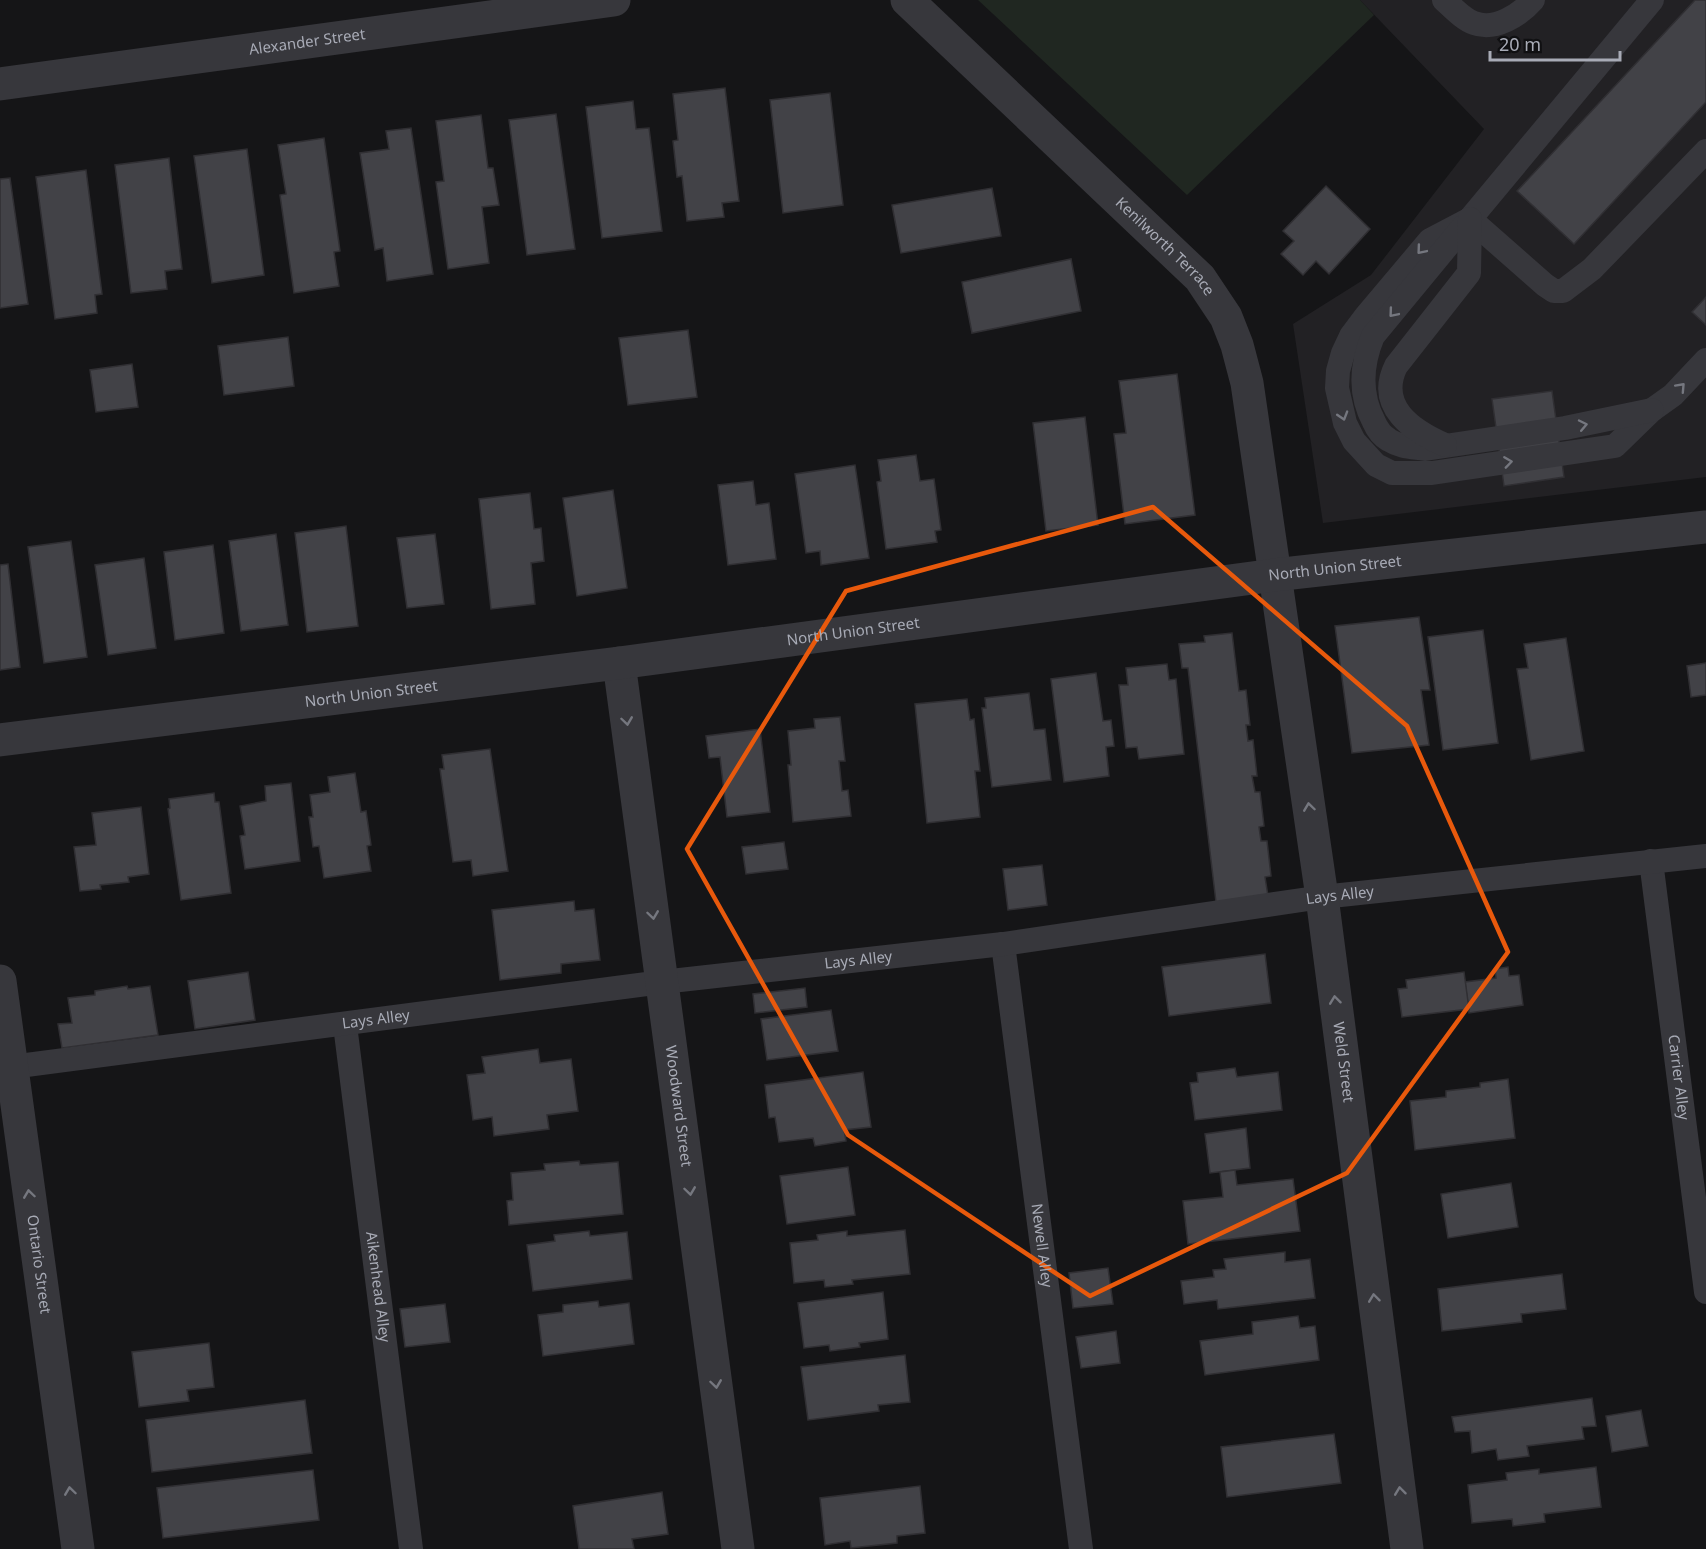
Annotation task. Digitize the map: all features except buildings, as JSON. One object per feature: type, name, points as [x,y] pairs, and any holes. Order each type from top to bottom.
[{"type":"street","name":"Alexander Street","points":[[0,84],[614,0]]},
{"type":"street","name":"Kenilworth Terrace","points":[[907,0],[1200,278],[1226,317],[1237,345],[1247,383],[1275,575]]},
{"type":"street","name":"North Union Street","points":[[0,740],[619,663],[1275,575],[1706,527]]},
{"type":"street","name":"Weld Street","points":[[1275,575],[1322,897],[1407,1549]]},
{"type":"street","name":"Woodward Street","points":[[619,663],[738,1549]]},
{"type":"street","name":"Ontario Street","points":[[0,981],[78,1549]]},
{"type":"lane","points":[[1444,0],[1473,23],[1492,25],[1510,19],[1533,0]]},
{"type":"lane","points":[[1652,0],[1373,336],[1367,351],[1362,381],[1368,410],[1381,434],[1404,447],[1425,449],[1565,428],[1652,410]]},
{"type":"lane","points":[[1470,219],[1545,285],[1554,291],[1563,291],[1592,269],[1706,151]]},
{"type":"lane","points":[[1470,219],[1430,240],[1366,316],[1342,353],[1337,388],[1340,408],[1353,441],[1376,465],[1392,473],[1444,472],[1615,446],[1652,410],[1673,395],[1706,360]]},
{"type":"lane","points":[[1445,446],[1420,434],[1403,419],[1392,396],[1390,381],[1396,366],[1469,273],[1470,219]]},
{"type":"lane","name":"Lays Alley","points":[[11,1067],[662,982],[1003,944],[1322,897],[1706,856]]},
{"type":"lane","name":"Carrier Alley","points":[[1651,861],[1706,1292]]},
{"type":"lane","name":"Newell Alley","points":[[1003,944],[1081,1549]]},
{"type":"lane","name":"Aikenhead Alley","points":[[345,1025],[411,1549]]},
{"type":"highlighted area","points":[[1153,507],[1407,726],[1508,952],[1347,1173],[1090,1296],[848,1135],[687,849],[846,591]]},
{"type":"shaded area","points":[[978,0],[1360,0],[1374,15],[1187,195]]},
{"type":"shaded area","points":[[1360,0],[1706,0],[1706,477],[1323,523],[1293,324],[1371,275],[1484,129]]}]
